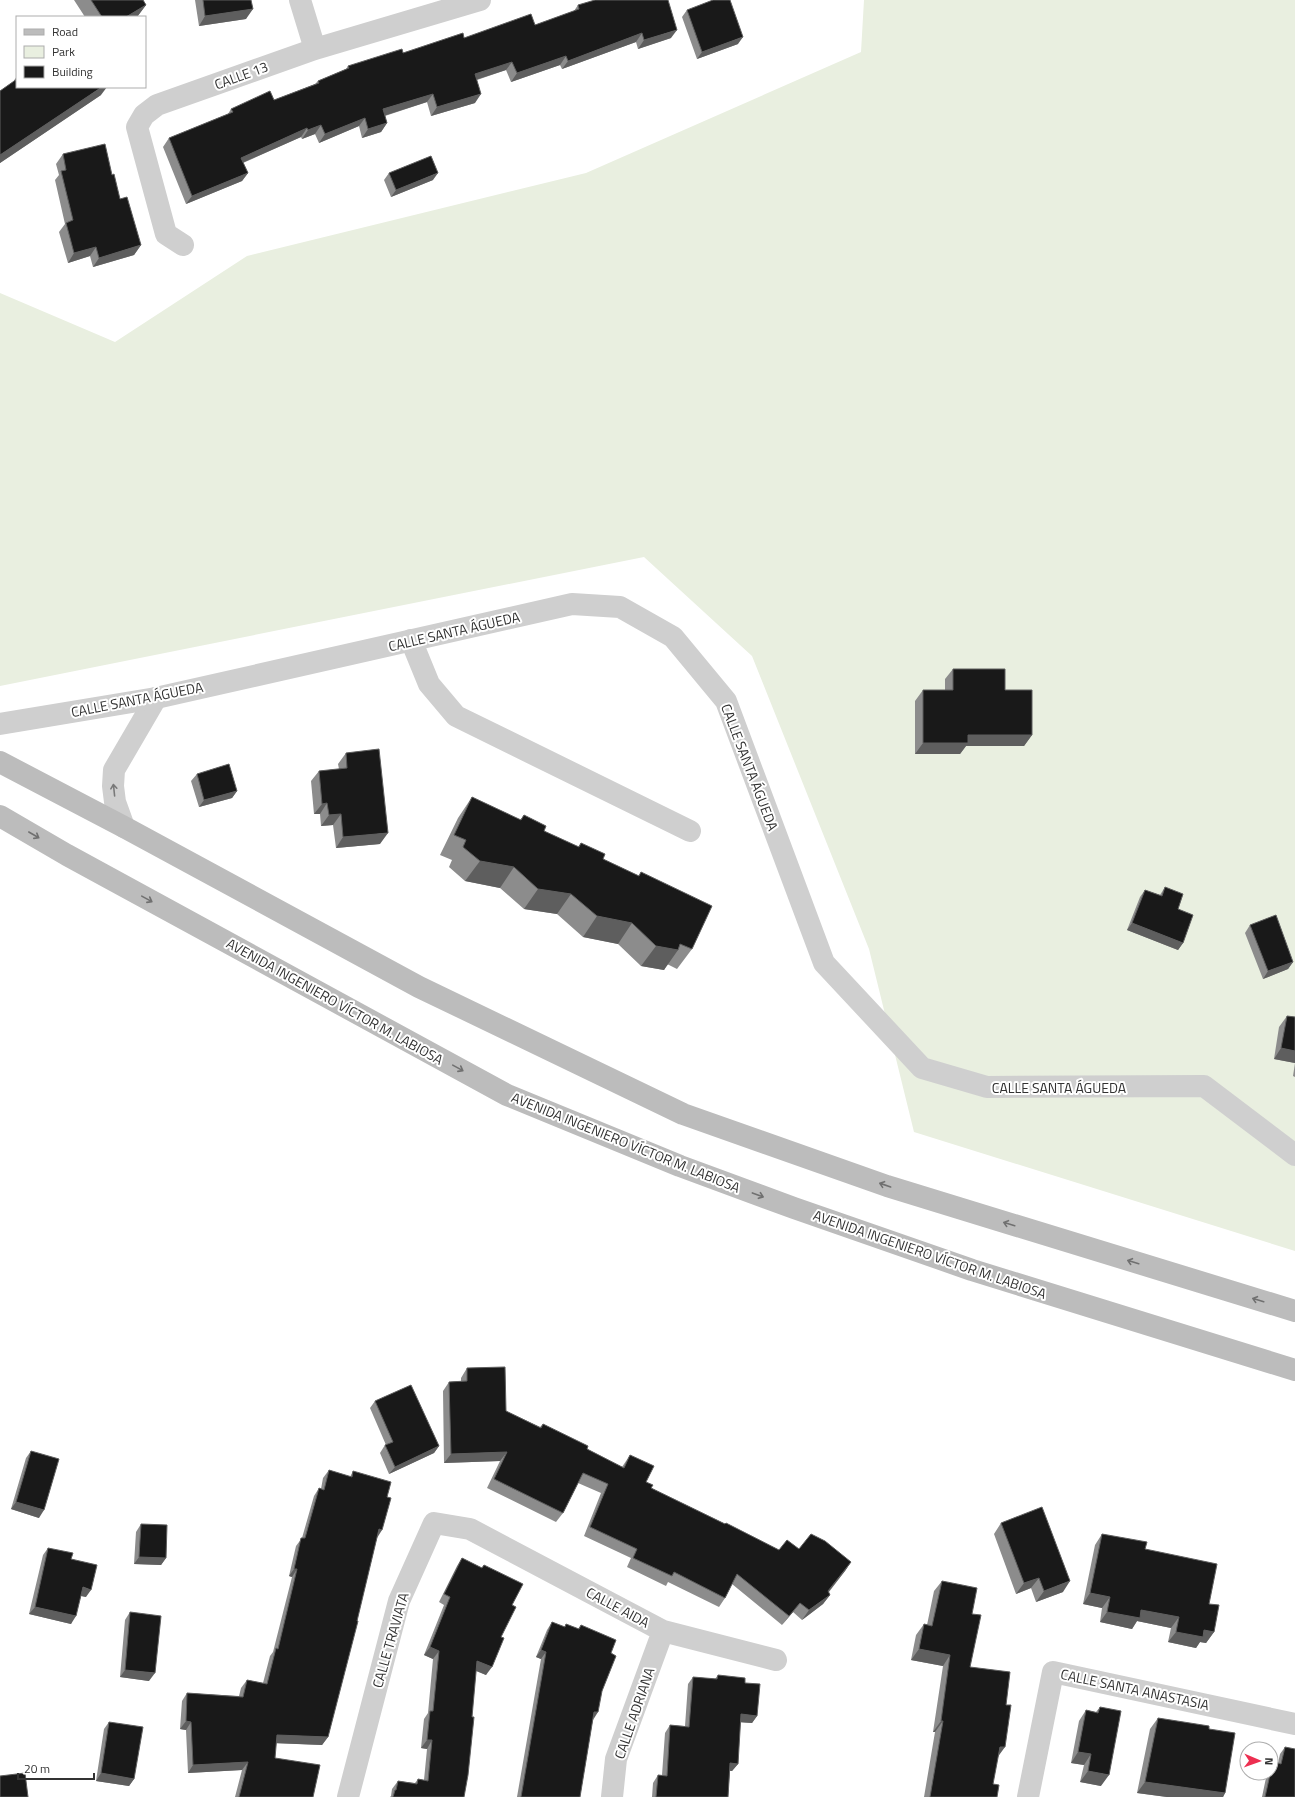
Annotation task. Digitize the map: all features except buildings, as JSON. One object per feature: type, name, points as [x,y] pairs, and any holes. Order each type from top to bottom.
[{"type":"main road","points":[[0,762],[124,827],[419,987],[683,1114],[887,1186],[1295,1311]]},
{"type":"main road","name":"AVENIDA INGENIERO VÍCTOR M. LABIOSA","points":[[0,816],[67,855],[507,1095],[687,1168],[972,1270],[1295,1370]]},
{"type":"street","points":[[300,0],[315,49]]},
{"type":"street","name":"CALLE 13","points":[[183,245],[166,234],[137,127],[144,115],[157,105],[315,49],[480,0]]},
{"type":"street","name":"CALLE SANTA ÁGUEDA","points":[[0,724],[156,698],[572,604],[620,607],[673,637],[726,701],[824,963],[922,1068],[987,1087],[1204,1086],[1295,1155]]},
{"type":"street","points":[[411,640],[429,684],[456,716],[690,831]]},
{"type":"street","points":[[124,827],[115,802],[113,786],[114,770],[156,698]]},
{"type":"street","name":"CALLE TRAVIATA","points":[[348,1797],[399,1601],[434,1523],[470,1529]]},
{"type":"street","name":"CALLE AIDA","points":[[470,1529],[663,1631],[776,1660]]},
{"type":"street","name":"CALLE ADRIANA","points":[[612,1797],[616,1759],[663,1631]]},
{"type":"street","name":"CALLE SANTA ANASTASIA","points":[[1028,1797],[1053,1672],[1295,1724]]},
{"type":"green space","points":[[864,0],[1295,0],[1295,1251],[914,1132],[869,949],[752,656],[644,557],[0,686],[0,293],[115,342],[247,256],[586,173],[861,52]]}]
